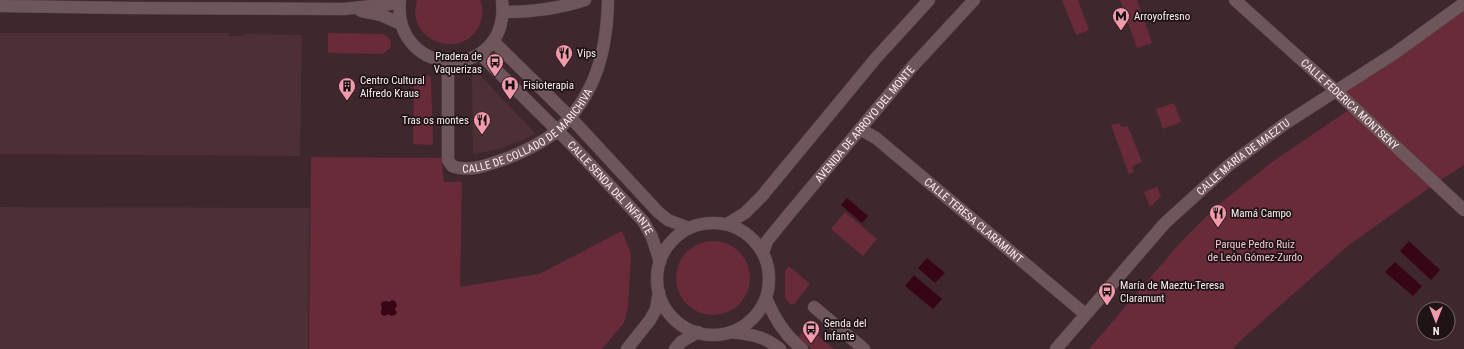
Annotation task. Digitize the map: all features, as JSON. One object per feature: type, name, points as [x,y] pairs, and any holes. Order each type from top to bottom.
[{"type":"street","points":[[0,6],[344,9],[390,4],[400,0],[399,11],[401,24],[409,40],[417,50],[432,58],[448,62],[470,59],[480,54],[493,41],[500,27],[502,6],[521,12],[548,10],[585,0]]},
{"type":"street","name":"CALLE DE COLLADO DE MARICHIVA","points":[[448,62],[448,160],[452,166],[459,169],[470,169],[501,160],[537,144],[557,130],[570,117],[585,98],[601,61],[608,18],[608,0]]},
{"type":"street","points":[[727,224],[745,213],[762,196],[876,58],[929,0]]},
{"type":"street","name":"AVENIDA DE ARROYO DEL MONTE","points":[[764,253],[767,241],[912,67],[974,0]]},
{"type":"street","name":"CALLE FEDERICA MONTSENY","points":[[1235,0],[1335,90],[1464,210]]},
{"type":"street","name":"CALLE MARÍA DE MAEZTU","points":[[1056,349],[1164,222],[1229,165],[1286,123],[1335,90],[1395,53],[1464,3]]},
{"type":"street","points":[[344,9],[381,15],[401,24]]},
{"type":"street","name":"CALLE SENDA DEL INFANTE","points":[[493,41],[570,117],[658,212],[668,220],[689,228]]},
{"type":"street","name":"CALLE SENDA DEL INFANTE","points":[[480,54],[557,130],[643,221],[652,237],[660,262]]},
{"type":"street","name":"CALLE TERESA CLARAMUNT","points":[[860,129],[880,142],[1085,314]]},
{"type":"street","points":[[627,349],[650,320],[656,309],[659,292],[658,277],[660,262],[666,248],[676,236],[689,228],[708,223],[727,224],[742,230],[754,240],[764,253],[768,266],[766,298],[756,315],[741,327],[731,332]]},
{"type":"street","points":[[659,292],[665,306],[674,318],[688,329],[708,334],[731,332],[755,336],[769,341],[780,349]]},
{"type":"street","points":[[766,298],[775,318],[790,340],[802,349]]},
{"type":"street","points":[[814,307],[864,349]]},
{"type":"street","points":[[675,349],[681,342],[698,332]]},
{"type":"shaded area","points":[[0,33],[229,33],[229,36],[243,36],[244,34],[302,35],[300,156],[0,154]]},
{"type":"shaded area","points":[[476,71],[536,134],[500,149],[473,154],[472,73]]},
{"type":"shaded area","points":[[847,198],[868,216],[862,223],[841,205]]},
{"type":"shaded area","points":[[0,207],[309,208],[308,349],[0,349]]},
{"type":"shaded area","points":[[1409,241],[1440,270],[1431,280],[1400,251]]},
{"type":"shaded area","points":[[927,258],[945,273],[935,283],[918,268]]},
{"type":"shaded area","points":[[1395,262],[1422,286],[1413,296],[1385,272]]},
{"type":"shaded area","points":[[914,275],[942,299],[933,309],[905,286]]},
{"type":"shaded area","points":[[392,300],[395,301],[397,305],[395,309],[397,313],[391,316],[389,314],[384,316],[381,314],[382,302],[389,302]]},
{"type":"green space","points":[[417,0],[480,0],[482,5],[481,21],[474,34],[463,41],[451,44],[439,42],[428,37],[420,27],[415,15]]},
{"type":"green space","points":[[1062,0],[1078,0],[1089,30],[1076,35]]},
{"type":"green space","points":[[1120,0],[1137,0],[1152,43],[1137,48]]},
{"type":"green space","name":"Parque Pedro Ruiz de León Gómez-Zurdo","points":[[1464,3],[1464,165],[1436,183],[1349,245],[1241,340],[1233,349],[1089,349],[1179,244],[1218,205],[1272,162],[1353,107],[1335,90]]},
{"type":"green space","points":[[328,33],[383,34],[390,39],[391,47],[383,54],[328,53]]},
{"type":"green space","points":[[421,74],[431,77],[433,145],[413,144],[414,84]]},
{"type":"green space","points":[[1174,103],[1181,122],[1163,129],[1156,109]]},
{"type":"green space","points":[[1119,123],[1122,127],[1128,126],[1142,162],[1132,166],[1134,172],[1129,174],[1111,125]]},
{"type":"green space","points":[[311,157],[441,158],[444,182],[462,182],[460,287],[539,274],[622,231],[631,254],[628,307],[624,323],[602,349],[309,349]]},
{"type":"green space","points":[[1157,187],[1161,196],[1150,207],[1144,192]]},
{"type":"green space","points":[[845,212],[877,239],[863,256],[831,229]]},
{"type":"green space","points":[[706,241],[720,241],[734,247],[744,257],[750,271],[748,292],[744,299],[734,309],[720,315],[706,315],[692,309],[682,299],[676,285],[676,271],[682,257],[692,247]]},
{"type":"green space","points":[[788,267],[810,284],[794,304],[791,305],[785,298],[785,271]]},
{"type":"green space","points":[[806,326],[834,349],[812,349],[798,338]]},
{"type":"place","name":"Arroyofresno","points":[[1121,31]]},
{"type":"place","name":"Vips","points":[[564,68]]},
{"type":"place","name":"Pradera de Vaquerizas","points":[[495,77]]},
{"type":"place","name":"Fisioterapia","points":[[510,100]]},
{"type":"place","name":"Centro Cultural Alfredo Kraus","points":[[347,101]]},
{"type":"place","name":"Tras os montes","points":[[482,135]]},
{"type":"place","name":"Mamá Campo","points":[[1218,228]]},
{"type":"place","name":"María de Maeztu-Teresa Claramunt","points":[[1107,306]]},
{"type":"place","name":"Senda del Infante","points":[[811,344]]}]
